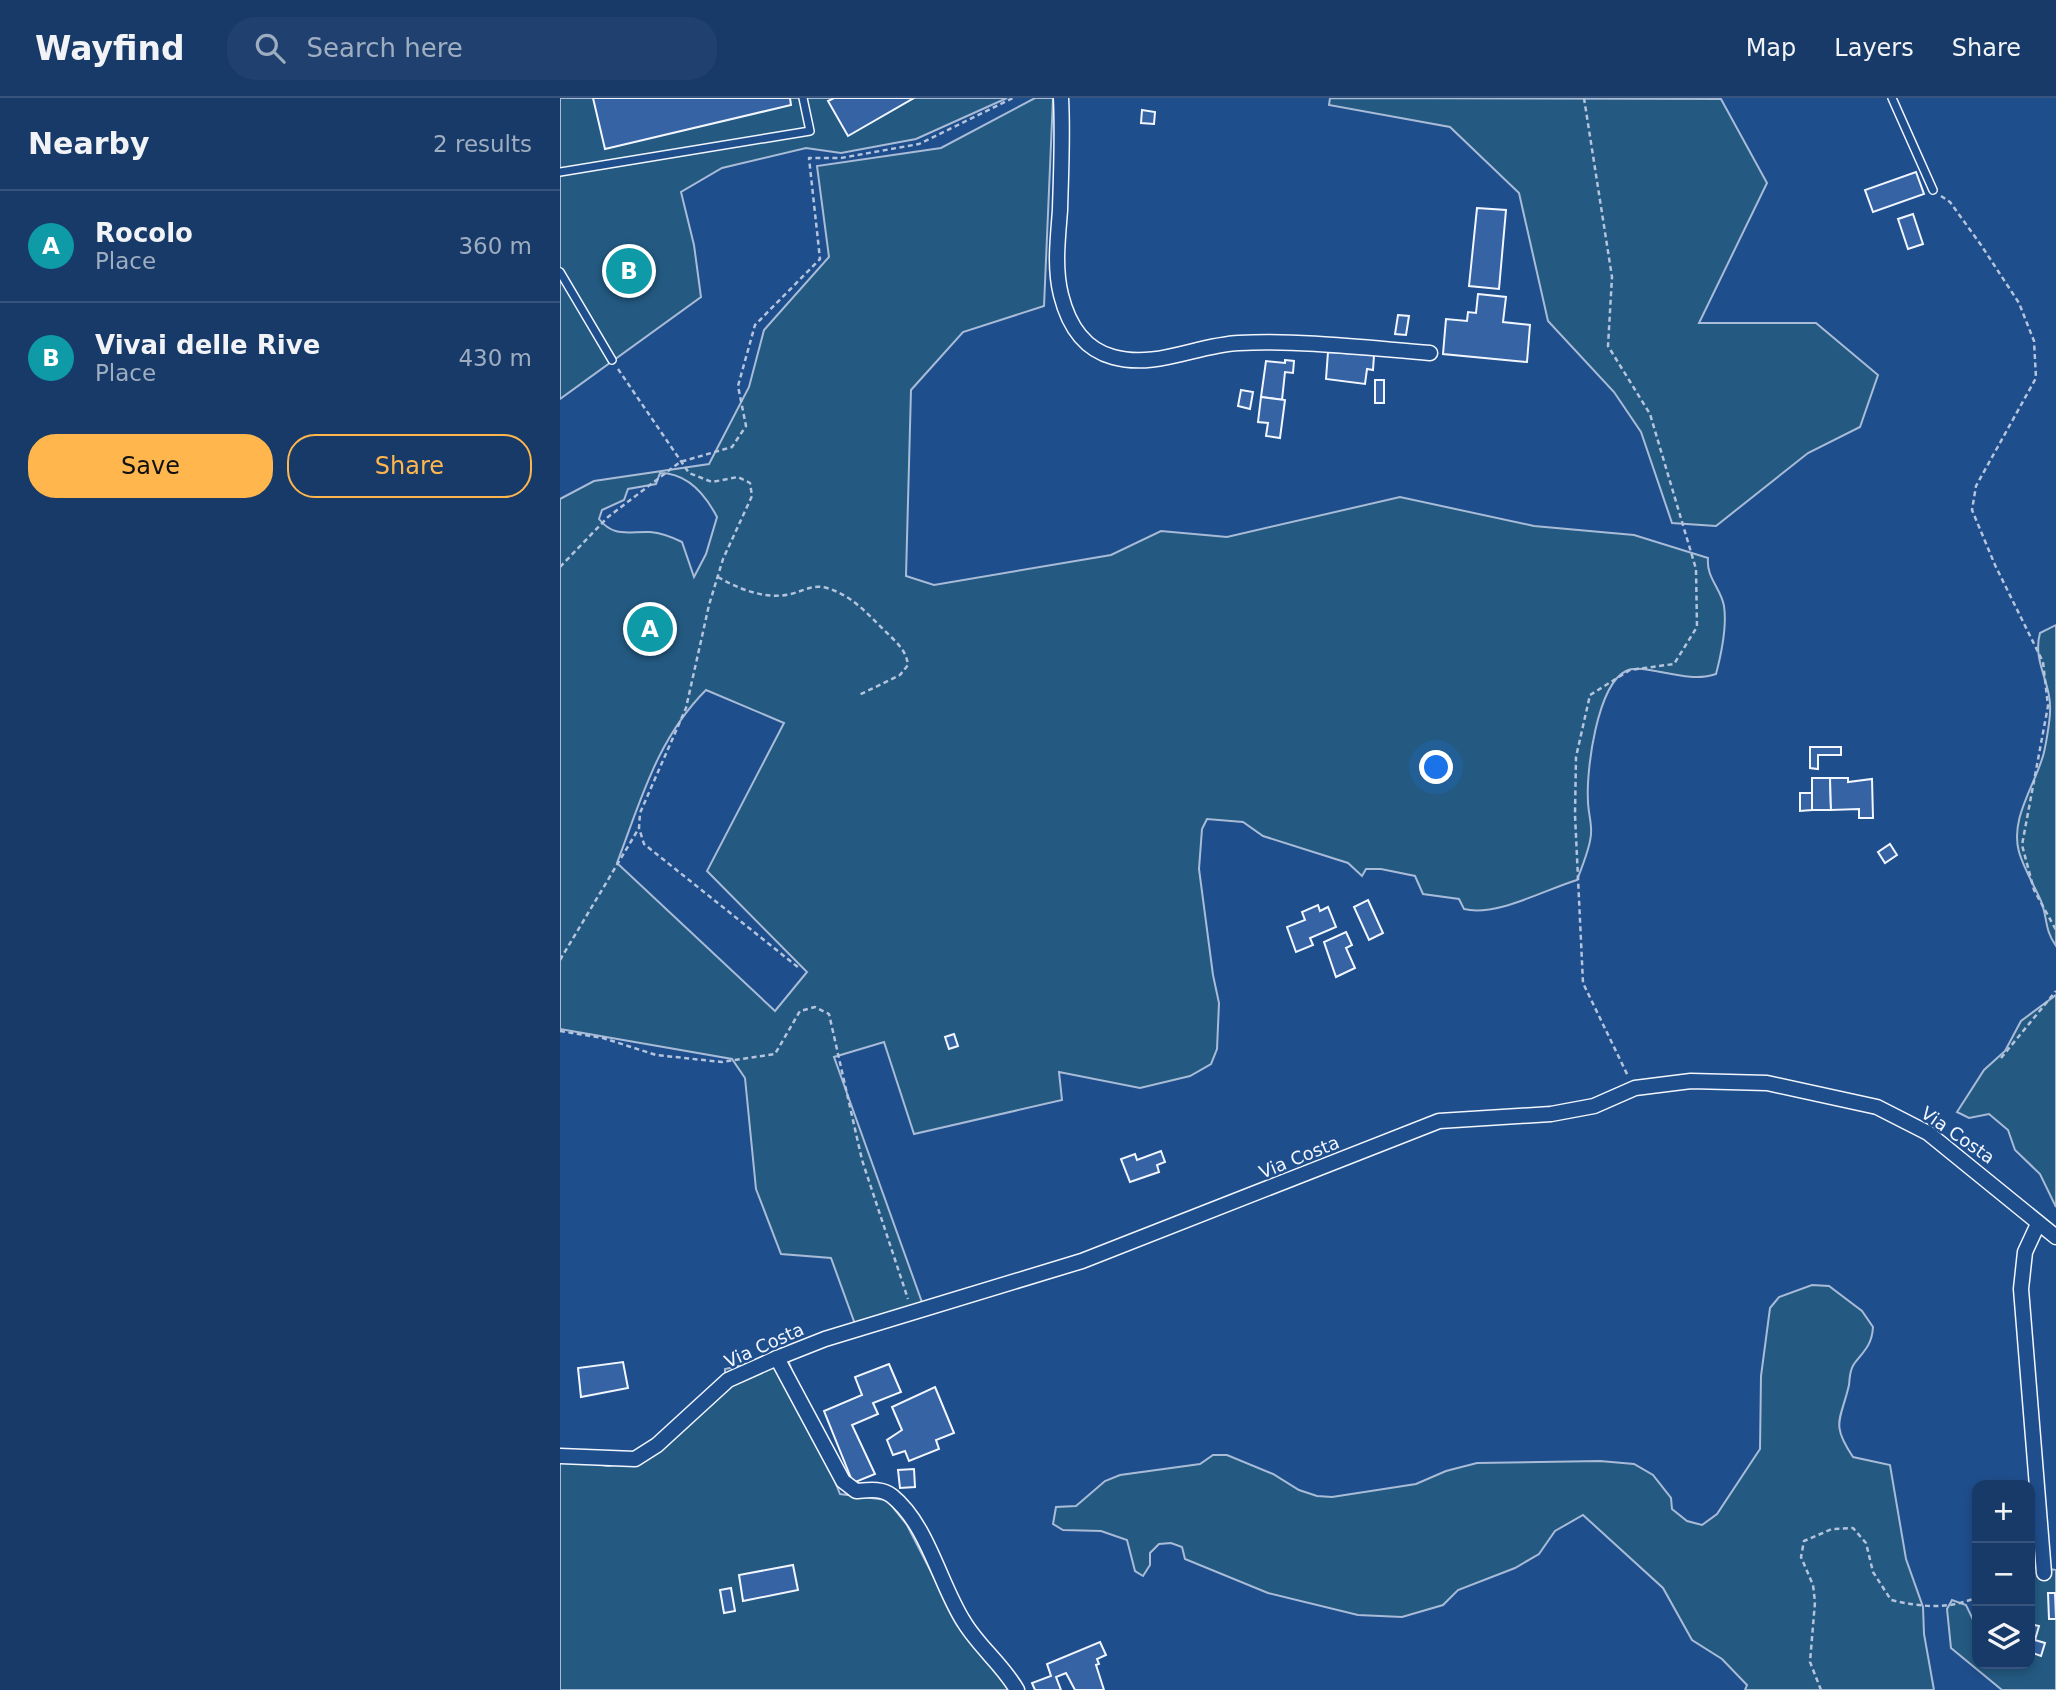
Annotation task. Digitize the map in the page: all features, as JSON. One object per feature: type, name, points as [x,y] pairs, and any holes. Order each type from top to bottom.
[{"type":"street","points":[[1061,98],[1063,139],[1057,264],[1061,295],[1072,326],[1092,348],[1114,357],[1148,361],[1234,343],[1275,341],[1430,353]]},
{"type":"street","name":"Via Costa","points":[[560,1456],[635,1460],[657,1445],[728,1380],[777,1358],[825,1339],[913,1315],[1082,1262],[1439,1121],[1551,1114],[1594,1106],[1635,1088],[1691,1081],[1768,1083],[1877,1107],[1928,1133],[2056,1237]]},
{"type":"street","points":[[2038,1224],[2025,1252],[2021,1289],[2044,1573]]},
{"type":"street","points":[[777,1358],[843,1480],[856,1491],[879,1490],[892,1496],[916,1526],[936,1564],[941,1582],[965,1625],[1017,1690]]},
{"type":"lane","points":[[560,172],[810,131],[803,98]]},
{"type":"lane","points":[[1892,98],[1933,190]]},
{"type":"lane","points":[[560,272],[612,360]]},
{"type":"path","points":[[560,567],[608,517],[680,462],[732,447],[746,426],[738,386],[755,326],[820,258],[809,158],[841,158],[919,144],[1013,98]]},
{"type":"path","points":[[1584,98],[1612,277],[1608,346],[1650,414],[1696,569],[1697,627],[1674,664],[1630,670],[1590,695],[1576,757],[1574,833],[1583,983],[1635,1088]]},
{"type":"path","points":[[1933,190],[1950,202],[1981,245],[2019,303],[2034,341],[2036,378],[1976,486],[1972,510],[1995,565],[2043,662],[2048,706],[2022,845],[2034,890],[2056,930]]},
{"type":"path","points":[[612,360],[689,473],[712,482],[738,477],[750,483],[752,496],[718,577],[686,708],[640,813],[639,828],[644,844],[799,968]]},
{"type":"path","points":[[718,577],[737,588],[771,596],[790,594],[806,587],[825,587],[848,597],[865,611],[907,653],[908,665],[900,675],[859,695]]},
{"type":"path","points":[[560,960],[639,828]]},
{"type":"path","points":[[2001,1058],[2056,991]]},
{"type":"path","points":[[560,1031],[603,1038],[656,1055],[722,1062],[775,1054],[800,1010],[815,1007],[829,1014],[862,1160],[913,1315]]},
{"type":"path","points":[[1821,1690],[1810,1662],[1815,1602],[1814,1585],[1801,1557],[1804,1541],[1832,1529],[1853,1528],[1866,1543],[1873,1572],[1891,1600],[1913,1605],[1958,1606],[1972,1599]]},
{"type":"shaded area","points":[[560,98],[1007,98],[916,139],[841,153],[806,148],[722,168],[681,192],[694,245],[701,297],[560,399]]},
{"type":"shaded area","points":[[1035,98],[1053,98],[1044,306],[963,332],[911,390],[906,576],[934,585],[1111,555],[1161,531],[1227,537],[1400,497],[1534,526],[1634,535],[1708,558],[1711,577],[1724,606],[1724,631],[1716,674],[1692,677],[1634,669],[1626,671],[1616,679],[1601,710],[1591,750],[1588,787],[1590,840],[1577,880],[1520,901],[1491,909],[1464,909],[1459,899],[1423,894],[1415,876],[1381,869],[1366,869],[1362,876],[1348,863],[1263,836],[1243,822],[1207,819],[1202,829],[1199,869],[1219,1003],[1217,1049],[1211,1064],[1190,1076],[1140,1088],[1059,1072],[1062,1100],[914,1134],[884,1042],[834,1057],[923,1305],[855,1324],[831,1258],[781,1254],[756,1189],[745,1078],[732,1059],[560,1029],[560,499],[594,481],[709,464],[749,387],[764,330],[829,257],[817,166],[941,148]],"holes":[[[660,473],[679,477],[694,486],[717,517],[706,554],[694,577],[682,542],[654,533],[616,531],[599,519],[602,510],[624,500],[628,489],[656,484]],[[706,690],[784,723],[707,871],[807,972],[775,1011],[617,863],[652,771],[675,729]]]},
{"type":"shaded area","points":[[1330,98],[1721,99],[1767,183],[1699,323],[1816,323],[1878,375],[1860,427],[1808,453],[1716,526],[1672,523],[1641,432],[1614,392],[1548,321],[1519,193],[1450,127],[1329,105]]},
{"type":"shaded area","points":[[2056,625],[2056,946],[2041,901],[2021,858],[2017,840],[2020,816],[2043,755],[2049,722],[2050,701],[2038,644],[2040,633]]},
{"type":"shaded area","points":[[2056,995],[2056,1207],[2040,1174],[2015,1150],[2008,1130],[1989,1114],[1969,1118],[1957,1112],[1984,1070],[2005,1051],[2021,1021]]},
{"type":"shaded area","points":[[1812,1285],[1829,1286],[1862,1311],[1873,1327],[1869,1343],[1851,1370],[1839,1421],[1840,1429],[1853,1457],[1890,1465],[1906,1559],[1923,1607],[1924,1634],[1934,1690],[1745,1690],[1747,1685],[1722,1659],[1692,1640],[1663,1588],[1583,1515],[1555,1531],[1539,1554],[1515,1568],[1458,1590],[1443,1605],[1402,1617],[1358,1615],[1268,1593],[1185,1559],[1182,1547],[1171,1543],[1159,1544],[1150,1553],[1150,1565],[1143,1576],[1135,1571],[1127,1540],[1101,1531],[1063,1530],[1053,1524],[1056,1507],[1076,1506],[1105,1481],[1120,1475],[1200,1464],[1213,1455],[1227,1455],[1273,1474],[1299,1490],[1317,1496],[1332,1497],[1416,1484],[1446,1471],[1477,1463],[1600,1461],[1634,1464],[1653,1475],[1671,1498],[1672,1509],[1687,1521],[1702,1525],[1717,1514],[1760,1449],[1761,1376],[1770,1308],[1779,1297]]},
{"type":"shaded area","points":[[788,1360],[840,1494],[887,1500],[907,1525],[944,1597],[1020,1690],[560,1690],[560,1458],[608,1466],[629,1463],[725,1375],[725,1369],[756,1362]]},
{"type":"shaded area","points":[[2035,1567],[2056,1570],[2056,1690],[2002,1690],[1976,1669],[2035,1669]]},
{"type":"shaded area","points":[[1952,1600],[1966,1605],[1972,1618],[1972,1665],[1951,1648],[1947,1609]]},
{"type":"building","points":[[593,98],[790,98],[791,105],[605,149]]},
{"type":"building","points":[[834,98],[914,98],[848,136],[828,101]]},
{"type":"building","points":[[1142,110],[1155,112],[1154,124],[1141,123]]},
{"type":"building","points":[[1916,172],[1924,194],[1873,212],[1865,190]]},
{"type":"building","points":[[1477,208],[1506,210],[1499,289],[1469,286]]},
{"type":"building","points":[[1913,214],[1923,244],[1908,249],[1898,219]]},
{"type":"building","points":[[1478,294],[1506,297],[1503,322],[1530,325],[1527,362],[1443,354],[1446,319],[1467,321],[1468,312],[1476,313]]},
{"type":"building","points":[[1398,315],[1409,316],[1406,335],[1395,334]]},
{"type":"building","points":[[1328,352],[1374,355],[1373,370],[1367,369],[1365,384],[1326,379]]},
{"type":"building","points":[[1285,360],[1294,361],[1293,373],[1285,372],[1282,400],[1261,397],[1266,361],[1285,363]]},
{"type":"building","points":[[1375,380],[1384,380],[1384,403],[1375,403]]},
{"type":"building","points":[[1241,390],[1253,392],[1250,409],[1238,406]]},
{"type":"building","points":[[1261,397],[1285,400],[1280,438],[1266,436],[1268,423],[1258,422]]},
{"type":"building","points":[[1810,747],[1841,747],[1841,755],[1818,755],[1818,769],[1810,768]]},
{"type":"building","points":[[1812,778],[1830,778],[1831,810],[1812,810]]},
{"type":"building","points":[[1830,778],[1848,778],[1848,782],[1872,779],[1873,818],[1859,818],[1859,809],[1831,810]]},
{"type":"building","points":[[1800,793],[1812,793],[1812,810],[1800,811]]},
{"type":"building","points":[[1890,844],[1897,855],[1885,863],[1878,852]]},
{"type":"building","points":[[1368,900],[1383,933],[1369,940],[1354,907]]},
{"type":"building","points":[[1318,905],[1320,911],[1328,907],[1336,927],[1310,938],[1313,945],[1296,952],[1287,927],[1305,920],[1302,912]]},
{"type":"building","points":[[1346,932],[1352,945],[1346,948],[1355,968],[1336,977],[1324,942]]},
{"type":"building","points":[[954,1034],[958,1046],[949,1049],[945,1037]]},
{"type":"building","points":[[1161,1151],[1165,1162],[1157,1165],[1159,1172],[1130,1182],[1121,1159],[1135,1154],[1137,1160]]},
{"type":"building","points":[[623,1362],[628,1388],[581,1397],[578,1368]]},
{"type":"building","points":[[889,1364],[901,1392],[873,1403],[878,1414],[852,1425],[875,1474],[853,1483],[824,1411],[862,1395],[855,1377]]},
{"type":"building","points":[[935,1387],[954,1433],[936,1440],[939,1449],[909,1461],[905,1451],[893,1455],[887,1440],[902,1430],[892,1407]]},
{"type":"building","points":[[914,1469],[915,1487],[900,1488],[898,1470]]},
{"type":"building","points":[[793,1565],[798,1590],[743,1601],[739,1575]]},
{"type":"building","points":[[731,1588],[735,1611],[724,1613],[720,1590]]},
{"type":"building","points":[[2048,1593],[2055,1593],[2056,1619],[2049,1619]]},
{"type":"building","points":[[2035,1640],[2045,1643],[2041,1656],[2035,1654]]},
{"type":"building","points":[[1100,1642],[1106,1655],[1097,1659],[1099,1664],[1096,1665],[1104,1690],[1075,1690],[1066,1673],[1056,1677],[1061,1690],[1035,1690],[1032,1683],[1051,1676],[1047,1664]]},
{"type":"place","name":"Vivai delle Rive","points":[[629,271]]},
{"type":"place","name":"Rocolo","points":[[650,629]]}]
